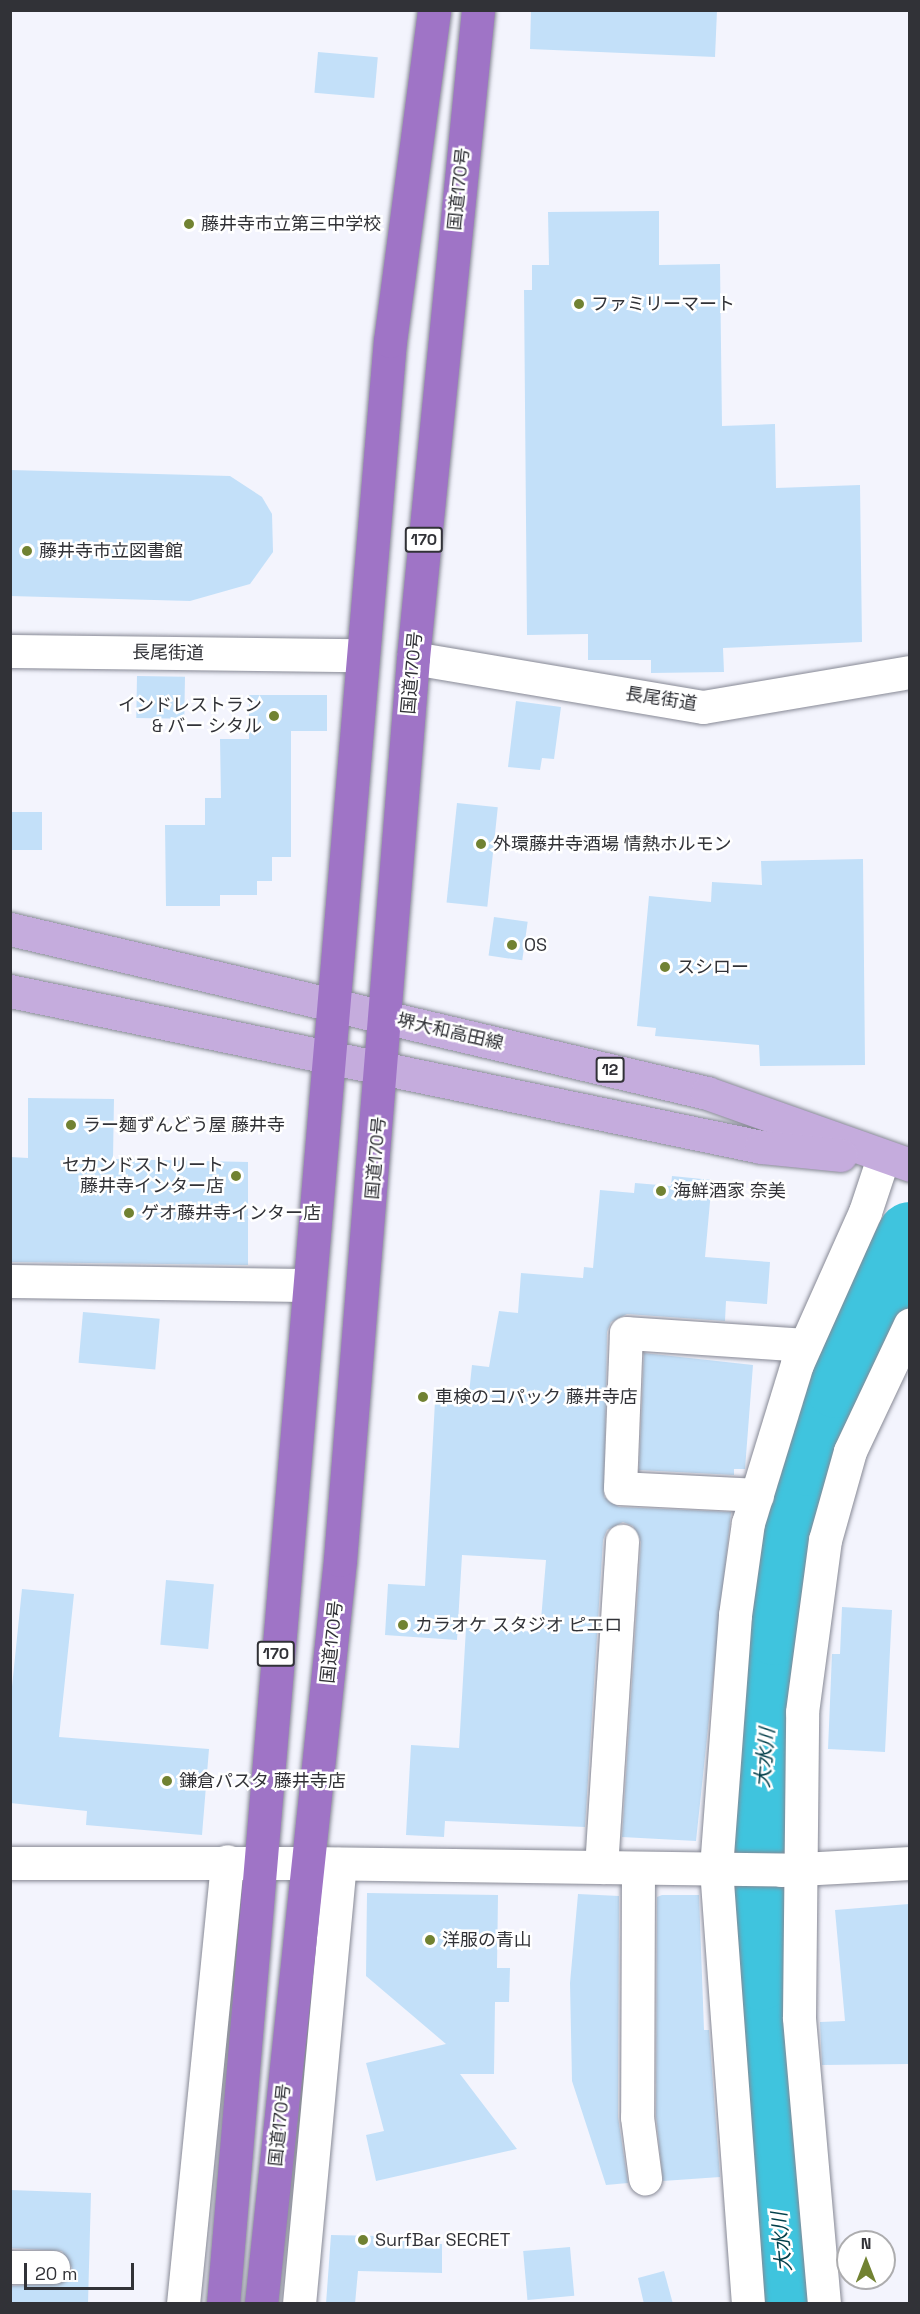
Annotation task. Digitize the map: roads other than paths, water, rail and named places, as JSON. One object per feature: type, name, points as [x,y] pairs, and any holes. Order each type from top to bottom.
[{"type":"highway","name":"170","points":[[223,2304],[325,1060],[390,340],[435,10]]},
{"type":"highway","name":"国道170号","points":[[261,2304],[308,1863],[383,1070],[413,658],[478,10]]},
{"type":"main road","name":"堺大和高田線","points":[[10,929],[707,1093],[895,1161]]},
{"type":"main road","points":[[10,991],[325,1060],[761,1147],[895,1161]]},
{"type":"street","name":"長尾街道","points":[[10,651],[362,655]]},
{"type":"street","name":"長尾街道","points":[[413,658],[703,707],[903,673]]},
{"type":"street","points":[[748,2304],[722,1869],[735,1615],[757,1496],[805,1345],[865,1212],[895,1161]]},
{"type":"street","points":[[10,1281],[306,1286]]},
{"type":"street","points":[[824,2304],[799,2017],[791,1870],[802,1712],[825,1540],[850,1451],[909,1324]]},
{"type":"street","points":[[757,1496],[620,1488],[626,1333],[805,1345]]},
{"type":"street","points":[[601,1867],[622,1542]]},
{"type":"street","points":[[183,2304],[226,1861]]},
{"type":"street","points":[[10,1863],[226,1861],[791,1870],[909,1863]]},
{"type":"street","points":[[299,2304],[340,1863]]},
{"type":"street","points":[[638,1868],[637,2117],[645,2178]]},
{"type":"street","points":[[10,2267],[53,2267]]},
{"type":"waterway","name":"大水川","points":[[787,2304],[760,1977],[759,1838],[775,1632],[810,1463],[837,1385],[910,1235]]},
{"type":"place","name":"藤井寺市立第三中学校","points":[[189,224]]},
{"type":"place","name":"ファミリーマート","points":[[579,304]]},
{"type":"place","name":"藤井寺市立図書館","points":[[27,551]]},
{"type":"place","name":"インドレストラン & バー シタル","points":[[274,716]]},
{"type":"place","name":"外環藤井寺酒場 情熱ホルモン","points":[[481,844]]},
{"type":"place","name":"OS","points":[[512,945]]},
{"type":"place","name":"スシロー","points":[[665,967]]},
{"type":"place","name":"ラー麺ずんどう屋 藤井寺","points":[[71,1125]]},
{"type":"place","name":"セカンドストリート 藤井寺インター店","points":[[236,1176]]},
{"type":"place","name":"海鮮酒家 奈美","points":[[661,1191]]},
{"type":"place","name":"ゲオ藤井寺インター店","points":[[129,1213]]},
{"type":"place","name":"車検のコパック 藤井寺店","points":[[423,1397]]},
{"type":"place","name":"カラオケ スタジオ ピエロ","points":[[403,1625]]},
{"type":"place","name":"鎌倉パスタ 藤井寺店","points":[[167,1781]]},
{"type":"place","name":"洋服の青山","points":[[430,1940]]},
{"type":"place","name":"SurfBar SECRET","points":[[363,2240]]}]
